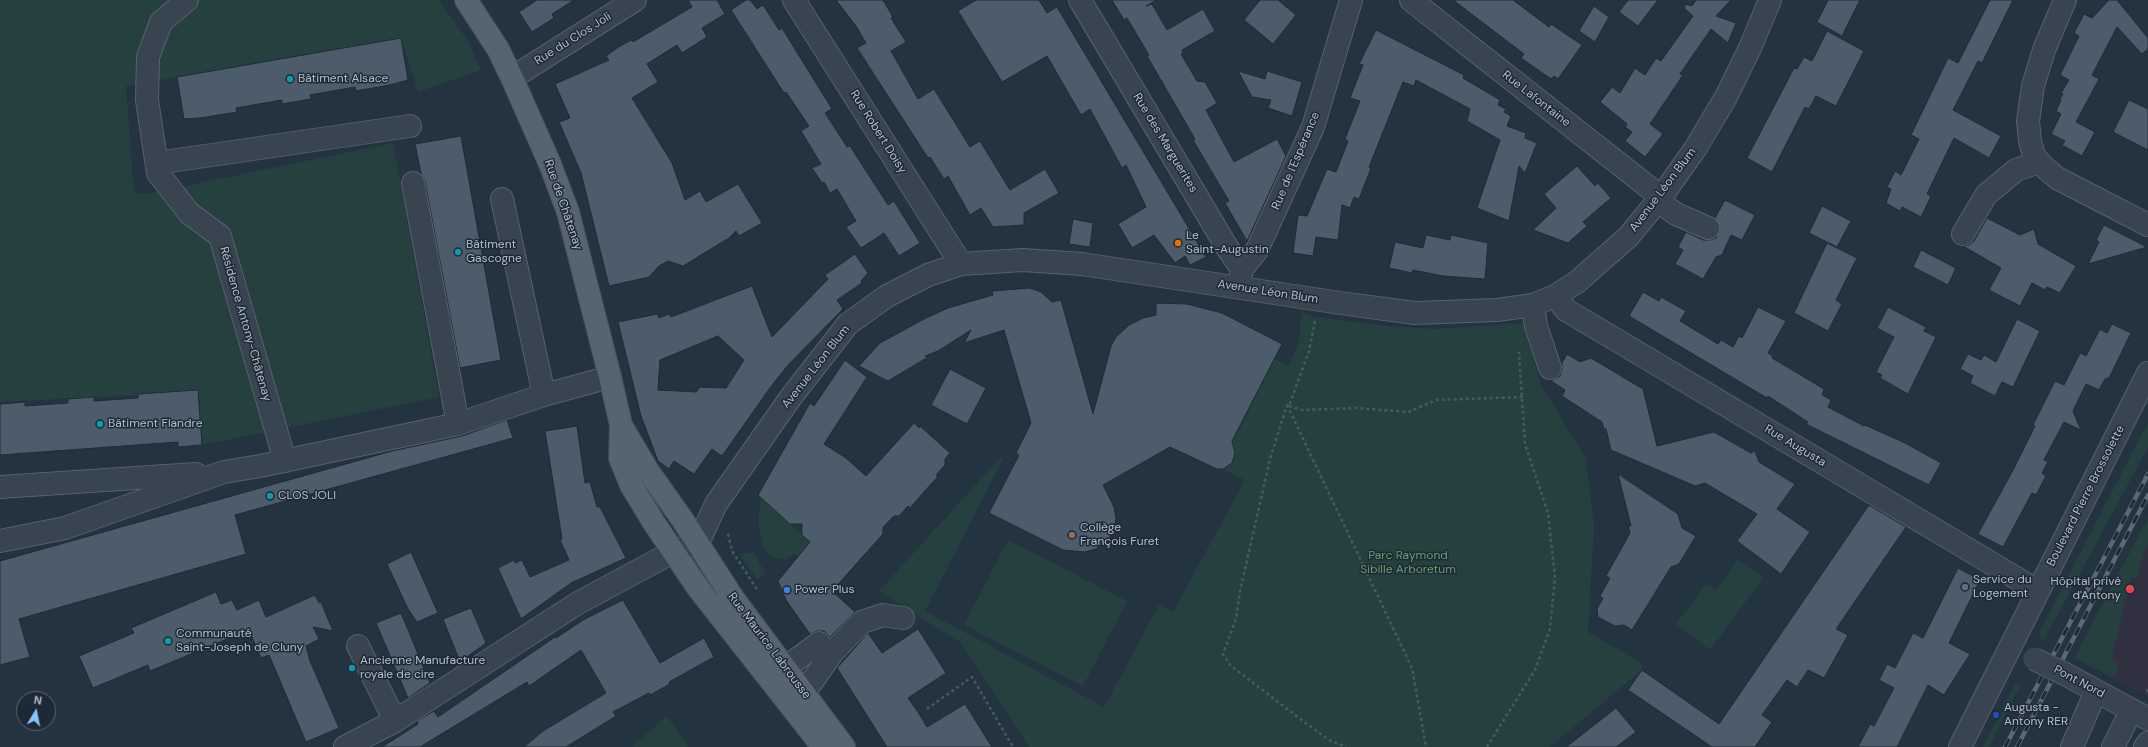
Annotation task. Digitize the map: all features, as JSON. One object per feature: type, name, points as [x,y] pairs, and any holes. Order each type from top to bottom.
[{"type":"main road","name":"Rue de Châtenay","points":[[466,0],[498,49],[550,164],[568,212],[610,377],[621,425],[620,458],[631,485],[673,552]]},
{"type":"main road","name":"Rue de Châtenay","points":[[621,425],[648,471],[698,543]]},
{"type":"main road","name":"Rue Maurice Labrousse","points":[[698,543],[745,615],[844,747]]},
{"type":"main road","name":"Rue Maurice Labrousse","points":[[673,552],[698,588],[823,747]]},
{"type":"street","name":"Résidence Antony-Châtenay","points":[[187,0],[161,22],[148,56],[147,100],[158,173],[188,213],[220,236],[285,461]]},
{"type":"street","name":"Rue du Clos Joli","points":[[512,78],[635,0]]},
{"type":"street","name":"Rue Robert Doisy","points":[[794,0],[962,264]]},
{"type":"street","name":"Rue des Marguerites","points":[[1080,0],[1224,243],[1241,278]]},
{"type":"street","name":"Rue de l'Espérance","points":[[1241,278],[1257,250],[1313,127],[1351,0]]},
{"type":"street","name":"Rue Lafontaine","points":[[1411,0],[1676,214],[1708,228]]},
{"type":"street","name":"Avenue Léon Blum","points":[[698,543],[716,505],[791,397],[848,324],[901,289],[928,275],[962,264],[1023,260],[1241,278],[1314,299],[1415,313],[1476,312],[1533,305],[1555,296],[1577,282],[1628,237],[1659,199],[1695,149],[1726,97],[1750,48],[1770,0]]},
{"type":"street","points":[[2065,0],[2044,50],[2033,86],[2028,121],[2030,142],[2034,156],[2057,178],[2148,224]]},
{"type":"street","points":[[157,163],[410,126]]},
{"type":"street","points":[[1963,234],[1986,195],[2016,170],[2039,162]]},
{"type":"street","points":[[413,183],[458,424]]},
{"type":"street","points":[[502,199],[544,395]]},
{"type":"street","name":"Rue Augusta","points":[[1555,296],[1566,310],[2038,591]]},
{"type":"street","points":[[1533,305],[1536,326],[1550,368]]},
{"type":"street","name":"Boulevard Pierre Brossolette","points":[[1960,747],[2148,373]]},
{"type":"street","points":[[0,487],[224,472],[285,461],[458,424],[544,395],[610,377]]},
{"type":"street","points":[[0,541],[65,528],[224,472]]},
{"type":"street","points":[[673,552],[682,519],[716,505]]},
{"type":"street","points":[[345,747],[395,721],[578,603],[673,552],[698,543]]},
{"type":"street","points":[[804,693],[832,653],[862,622],[882,615],[903,618]]},
{"type":"street","points":[[785,668],[819,643]]},
{"type":"street","points":[[358,646],[395,721]]},
{"type":"street","name":"Pont Nord","points":[[2010,646],[2140,715]]},
{"type":"street","points":[[2072,747],[2096,691]]},
{"type":"street","points":[[2114,747],[2140,715]]},
{"type":"street","points":[[2145,747],[2148,742]]},
{"type":"path","points":[[1314,299],[1312,310],[1315,317],[1309,351],[1270,459],[1240,591],[1236,619],[1223,654],[1230,665],[1299,718],[1329,740],[1346,747]]},
{"type":"path","points":[[1487,747],[1535,670],[1550,629],[1555,577],[1548,513],[1525,444],[1519,346]]},
{"type":"path","points":[[1288,406],[1302,410],[1356,408],[1408,412],[1436,400],[1523,397]]},
{"type":"path","points":[[1288,406],[1412,668],[1426,747]]},
{"type":"path","points":[[728,527],[728,541],[732,552],[761,596],[758,604],[745,615]]},
{"type":"path","points":[[927,709],[972,677],[1013,747]]},
{"type":"path","points":[[2148,687],[2146,690],[2148,694]]},
{"type":"shaded area","name":"Hôpital privé d'Antony","points":[[2148,520],[2148,696],[2074,658]]},
{"type":"green space","points":[[0,0],[439,0],[468,41],[481,70],[418,92],[401,38],[126,86],[134,193],[151,193],[393,143],[439,397],[202,445],[198,393],[190,388],[195,392],[0,402]]},
{"type":"green space","name":"Parc Raymond Sibille Arboretum","points":[[1301,312],[1315,317],[1386,326],[1436,329],[1524,323],[1540,383],[1586,459],[1594,526],[1588,632],[1643,664],[1642,670],[1550,747],[1029,747],[960,642],[879,591],[1000,458],[1003,459],[925,611],[1104,707],[1159,605],[1173,612],[1245,480],[1223,469],[1232,463],[1235,453],[1232,443],[1275,359],[1288,366],[1299,342]]},
{"type":"green space","points":[[2148,422],[2148,447],[2043,642],[2039,633]]},
{"type":"green space","points":[[761,497],[810,542],[798,557],[794,553],[787,559],[777,559],[772,557],[763,547],[758,523]]},
{"type":"green space","points":[[2148,518],[2148,545],[2143,555],[2137,578],[2131,578],[2111,660],[2119,662],[2114,678],[2074,658]]},
{"type":"green space","points":[[1008,540],[1127,601],[1083,686],[964,625]]},
{"type":"green space","points":[[753,552],[766,574],[757,579],[741,557],[741,554]]},
{"type":"green space","points":[[1738,559],[1763,578],[1710,650],[1676,624],[1706,584],[1716,590]]},
{"type":"green space","points":[[2015,684],[2021,684],[1989,747],[1983,747]]},
{"type":"green space","points":[[667,716],[688,747],[632,747]]},
{"type":"building","points":[[537,0],[574,0],[552,14],[554,18],[532,32],[519,12]]},
{"type":"building","points":[[688,0],[717,0],[725,14],[702,28],[707,37],[682,53],[677,45],[647,64],[658,82],[632,98],[672,163],[685,200],[700,191],[706,202],[738,184],[762,223],[739,236],[736,231],[729,238],[683,266],[668,261],[659,266],[649,277],[609,286],[581,173],[559,122],[570,118],[555,84],[609,60],[606,56],[617,48],[631,40],[633,42],[692,7]]},
{"type":"building","points":[[746,0],[750,0],[757,9],[763,5],[779,30],[782,28],[832,109],[825,113],[847,147],[850,146],[888,205],[894,201],[920,243],[899,256],[884,233],[861,248],[846,227],[856,221],[837,189],[830,193],[824,182],[822,183],[812,168],[821,164],[801,131],[809,126],[786,92],[784,93],[731,10]]},
{"type":"building","points":[[836,0],[883,0],[893,17],[891,18],[906,42],[891,51],[918,99],[934,89],[970,147],[980,141],[1010,190],[1045,169],[1059,193],[1024,213],[1024,225],[993,227],[981,208],[970,215],[948,176],[944,179],[930,157],[928,158],[857,48],[866,43],[856,26]]},
{"type":"building","points":[[976,0],[1039,0],[1047,13],[1057,7],[1206,257],[1190,265],[1185,256],[1175,263],[1154,235],[1132,248],[1118,224],[1146,207],[1126,165],[1122,168],[1090,109],[1081,115],[1047,56],[1002,82],[958,11]]},
{"type":"building","points":[[1112,0],[1157,0],[1146,6],[1152,4],[1167,30],[1203,9],[1215,31],[1182,50],[1183,53],[1181,54],[1197,81],[1205,82],[1217,103],[1206,110],[1234,162],[1277,139],[1286,156],[1247,241],[1225,203],[1229,201],[1193,140],[1195,139],[1147,56],[1149,55],[1127,18],[1124,20]]},
{"type":"building","points":[[1260,0],[1278,0],[1296,15],[1273,44],[1244,20]]},
{"type":"building","points":[[1453,0],[1513,0],[1549,27],[1551,24],[1582,45],[1558,79],[1554,76],[1551,79],[1521,58],[1524,54]]},
{"type":"building","points":[[1628,0],[1658,0],[1638,26],[1619,12]]},
{"type":"building","points":[[1696,0],[1731,0],[1716,16],[1736,23],[1728,43],[1711,29],[1680,74],[1683,75],[1650,124],[1663,134],[1645,157],[1625,141],[1632,132],[1625,127],[1627,124],[1600,102],[1612,87],[1620,93],[1635,68],[1645,75],[1656,58],[1661,61],[1693,16],[1684,8],[1686,4],[1692,6]]},
{"type":"building","points":[[1828,0],[1860,0],[1842,36],[1817,22]]},
{"type":"building","points":[[1990,0],[2013,0],[1982,63],[1978,61],[1953,110],[2001,136],[1989,158],[1954,138],[1927,194],[1931,196],[1921,217],[1902,207],[1900,211],[1886,203],[1891,189],[1887,187],[1895,171],[1901,175],[1919,139],[1911,135],[1948,58],[1958,63]]},
{"type":"building","points":[[2109,0],[2117,0],[2148,38],[2148,49],[2142,54],[2117,27],[2092,75],[2099,79],[2076,122],[2095,132],[2082,156],[2062,145],[2065,141],[2051,134],[2061,114],[2056,111],[2063,94],[2061,93],[2069,80],[2060,75],[2079,36],[2074,33],[2084,14],[2092,18]]},
{"type":"building","points":[[1594,6],[1609,17],[1595,42],[1579,31]]},
{"type":"building","points":[[1376,30],[1464,75],[1463,78],[1500,100],[1498,105],[1506,109],[1504,112],[1511,116],[1507,126],[1526,133],[1525,138],[1537,143],[1525,173],[1519,166],[1509,221],[1477,208],[1500,140],[1467,121],[1470,109],[1416,80],[1414,86],[1403,82],[1369,167],[1371,168],[1359,199],[1354,197],[1350,208],[1342,205],[1338,240],[1316,237],[1313,256],[1293,253],[1298,215],[1307,216],[1327,169],[1336,172],[1348,141],[1345,139],[1360,101],[1350,98],[1363,65],[1359,64]]},
{"type":"building","points":[[1827,31],[1864,51],[1836,106],[1816,96],[1809,109],[1805,107],[1772,172],[1747,158],[1794,68],[1797,69],[1804,57],[1812,61]]},
{"type":"building","name":"Bâtiment Alsace","points":[[401,38],[408,80],[356,91],[355,87],[310,95],[311,99],[282,104],[282,100],[236,108],[237,112],[184,119],[177,77]]},
{"type":"building","points":[[1238,71],[1265,79],[1267,71],[1302,82],[1292,116],[1268,108],[1271,100],[1252,97]]},
{"type":"building","points":[[2129,100],[2148,109],[2148,150],[2113,132]]},
{"type":"building","name":"Bâtiment Gascogne","points":[[461,136],[501,360],[460,368],[425,181],[421,173],[415,144]]},
{"type":"building","points":[[1577,166],[1595,186],[1598,183],[1611,198],[1583,222],[1587,226],[1568,243],[1533,230],[1556,208],[1544,194]]},
{"type":"building","points":[[1725,200],[1755,215],[1742,240],[1731,235],[1722,255],[1716,257],[1703,279],[1675,264],[1683,250],[1678,247],[1686,232],[1703,240],[1716,238],[1720,227],[1715,218]]},
{"type":"building","points":[[1822,206],[1851,221],[1837,247],[1809,233]]},
{"type":"building","points":[[1987,218],[2020,235],[2034,229],[2038,244],[2076,266],[2060,293],[2047,287],[2045,290],[2032,283],[2020,306],[1989,290],[2001,268],[1963,246],[1969,245],[1974,241]]},
{"type":"building","points":[[1073,219],[1093,223],[1090,247],[1069,244]]},
{"type":"building","points":[[2104,225],[2147,247],[2088,264],[2099,242],[2096,240]]},
{"type":"building","points":[[1426,235],[1450,240],[1451,235],[1488,243],[1485,279],[1443,276],[1413,270],[1412,273],[1389,268],[1395,242],[1423,248]]},
{"type":"building","points":[[1827,243],[1857,258],[1836,300],[1842,304],[1828,331],[1794,313]]},
{"type":"building","points":[[1921,250],[1956,268],[1948,285],[1913,267]]},
{"type":"building","points":[[855,254],[868,273],[861,281],[862,283],[837,300],[843,309],[789,364],[772,385],[722,456],[712,449],[694,474],[674,461],[669,469],[658,461],[641,416],[618,322],[657,314],[659,318],[669,314],[671,317],[752,286],[772,337],[828,279],[825,275]],"holes":[[[718,336],[744,360],[726,388],[700,387],[696,392],[658,390],[660,360]]]},
{"type":"building","points":[[1030,288],[1041,292],[1052,302],[1061,300],[1093,414],[1111,346],[1116,337],[1129,325],[1143,318],[1156,315],[1156,303],[1187,304],[1222,313],[1282,344],[1232,441],[1235,453],[1232,463],[1223,469],[1217,469],[1170,447],[1103,485],[1114,507],[1116,518],[1114,530],[1107,541],[1096,549],[1084,552],[1063,550],[989,513],[1019,455],[1016,453],[1031,423],[1004,330],[964,343],[971,330],[938,351],[925,356],[928,357],[888,381],[859,366],[880,343],[926,318],[948,308],[993,295],[992,291]]},
{"type":"building","points":[[1643,292],[1659,301],[1661,297],[1686,311],[1680,321],[1718,344],[1721,340],[1733,347],[1739,336],[1742,338],[1758,307],[1786,321],[1768,353],[1773,356],[1772,358],[1824,389],[1822,395],[1831,400],[1828,407],[1864,426],[1865,425],[1905,443],[1941,463],[1929,485],[1806,424],[1808,422],[1768,396],[1767,398],[1629,316]]},
{"type":"building","points":[[1888,307],[1926,327],[1924,331],[1936,337],[1908,394],[1880,378],[1882,375],[1876,372],[1894,337],[1877,328]]},
{"type":"building","points":[[2017,319],[2040,331],[2013,387],[2002,382],[1995,396],[1970,383],[1973,376],[1960,369],[1968,354],[1981,360],[1984,355],[1996,362]]},
{"type":"building","points":[[2112,324],[2131,333],[2109,378],[2105,379],[2099,390],[2086,384],[2073,411],[2081,430],[2064,422],[2044,460],[2048,462],[2042,473],[2046,476],[2036,495],[2032,493],[2003,547],[1978,534],[2012,472],[2055,381],[2064,385],[2080,353],[2086,356],[2100,329],[2107,333]]},
{"type":"building","points":[[1567,354],[1580,362],[1591,358],[1643,389],[1657,446],[1714,432],[1751,453],[1755,451],[1759,462],[1795,484],[1777,509],[1810,532],[1781,574],[1737,541],[1757,514],[1705,483],[1695,486],[1611,450],[1606,429],[1604,429],[1602,422],[1562,396],[1565,390],[1551,381],[1560,376],[1562,363]]},
{"type":"building","points":[[845,360],[867,377],[824,444],[846,458],[866,476],[914,423],[919,428],[920,426],[950,453],[945,459],[945,465],[937,474],[937,478],[910,508],[908,506],[899,516],[894,516],[883,527],[883,534],[832,591],[855,612],[830,637],[824,631],[817,631],[810,634],[786,600],[778,581],[810,542],[802,535],[802,524],[790,524],[758,495],[810,403],[814,406]]},
{"type":"building","points":[[950,369],[986,388],[967,424],[931,405]]},
{"type":"building","name":"Bâtiment Flandre","points":[[198,390],[202,445],[178,447],[178,442],[0,455],[0,404],[25,402],[25,406],[68,403],[68,399],[94,397],[94,401],[138,398],[138,394]]},
{"type":"building","points":[[507,420],[513,438],[235,515],[246,554],[19,619],[30,657],[0,665],[0,561],[392,451],[462,436]]},
{"type":"building","points":[[577,426],[585,483],[590,482],[597,507],[600,507],[626,558],[571,583],[521,619],[498,568],[514,560],[515,563],[522,560],[530,577],[569,560],[560,540],[562,539],[545,431]]},
{"type":"building","points":[[1618,474],[1678,514],[1682,528],[1696,536],[1679,564],[1671,567],[1632,630],[1624,625],[1615,626],[1598,617],[1597,609],[1603,598],[1600,596],[1610,578],[1606,576],[1630,533],[1628,526],[1631,526]]},
{"type":"building","points":[[1869,505],[1906,527],[1836,629],[1848,635],[1824,678],[1808,670],[1797,687],[1787,680],[1762,715],[1772,722],[1755,747],[1712,747],[1628,690],[1642,670],[1719,724]]},
{"type":"building","points":[[411,552],[438,613],[417,622],[408,609],[387,564]]},
{"type":"building","points":[[1958,568],[1980,580],[1949,643],[1970,654],[1944,695],[1928,685],[1897,747],[1858,747],[1870,724],[1874,726],[1894,688],[1879,680],[1887,664],[1895,668],[1913,633],[1923,638]]},
{"type":"building","name":"Communauté Saint-Joseph de Cluny","points":[[216,592],[221,604],[232,600],[237,610],[259,600],[266,617],[315,595],[319,603],[321,602],[333,631],[313,627],[319,639],[306,646],[310,661],[339,728],[306,742],[269,655],[261,658],[249,630],[150,671],[148,665],[93,688],[79,656],[134,633],[131,628]]},
{"type":"building","points":[[623,600],[660,663],[704,638],[714,657],[669,682],[670,684],[650,695],[649,693],[613,712],[616,716],[566,747],[524,747],[543,731],[606,693],[581,650],[529,686],[527,682],[420,747],[382,747],[418,724],[417,721],[434,711],[438,717],[555,637],[556,638],[583,620]]},
{"type":"building","points":[[471,608],[486,643],[460,662],[443,619]]},
{"type":"building","points":[[401,613],[430,683],[408,698],[376,623]]},
{"type":"building","points":[[918,629],[946,673],[908,698],[927,727],[965,704],[992,747],[887,747],[837,668],[868,633],[882,653]]},
{"type":"building","points":[[1616,708],[1636,732],[1616,747],[1566,747]]},
{"type":"railway","points":[[2005,747],[2148,474]]},
{"type":"railway","points":[[2017,747],[2148,495]]},
{"type":"place","name":"Bâtiment Alsace","points":[[290,79]]},
{"type":"place","name":"Le Saint-Augustin","points":[[1178,243]]},
{"type":"place","name":"Bâtiment Gascogne","points":[[458,252]]},
{"type":"place","name":"Bâtiment Flandre","points":[[100,424]]},
{"type":"place","name":"CLOS JOLI","points":[[270,496]]},
{"type":"place","name":"Collège François Furet","points":[[1072,535]]},
{"type":"place","name":"Service du Logement","points":[[1965,587]]},
{"type":"place","name":"Hôpital privé d'Antony","points":[[2130,589]]},
{"type":"place","name":"Power Plus","points":[[787,590]]},
{"type":"place","name":"Communauté Saint-Joseph de Cluny","points":[[168,641]]},
{"type":"place","name":"Ancienne Manufacture royale de cire","points":[[352,668]]},
{"type":"place","name":"Augusta - Antony RER","points":[[1996,715]]}]
